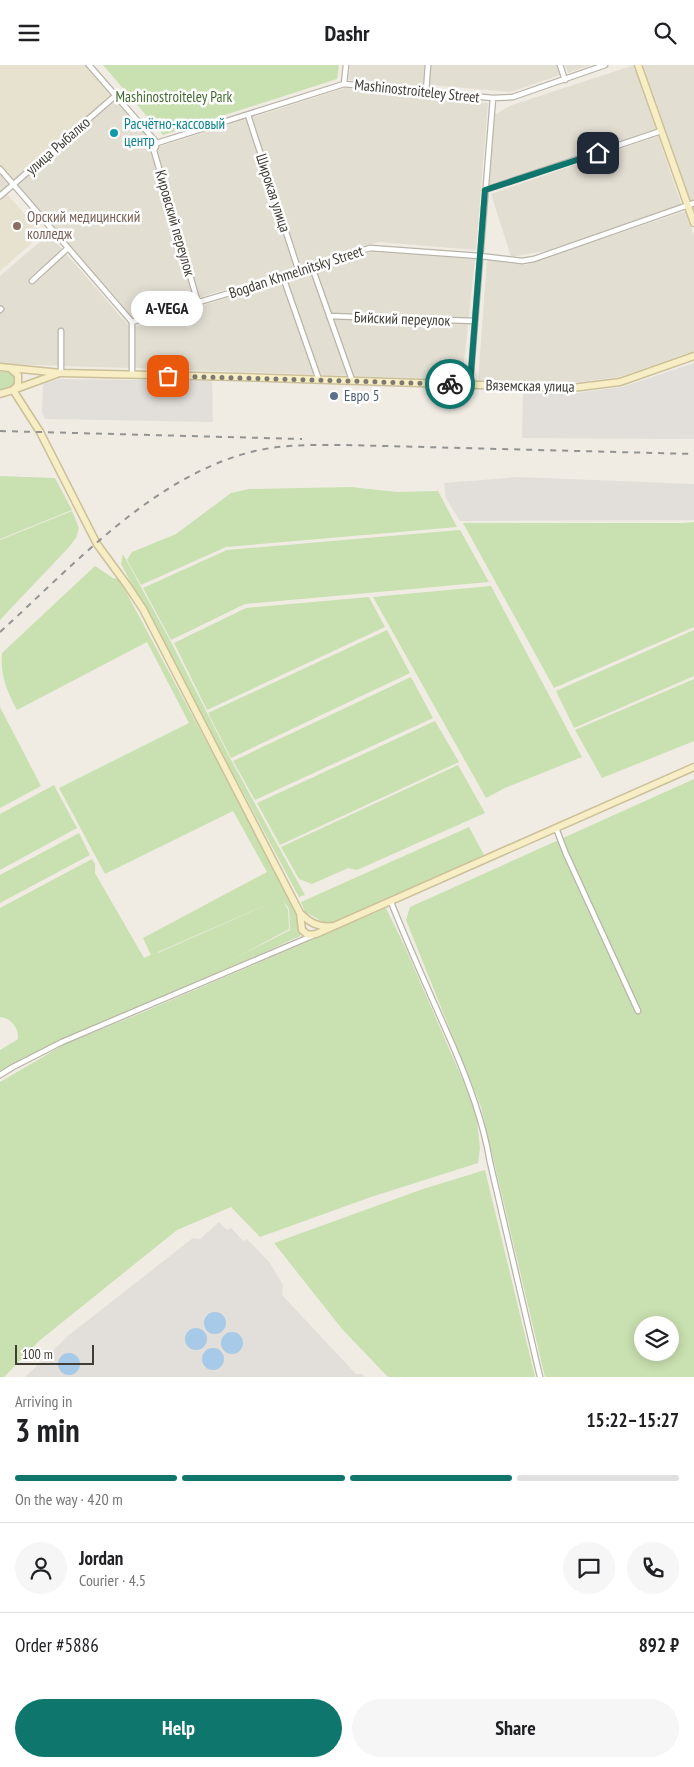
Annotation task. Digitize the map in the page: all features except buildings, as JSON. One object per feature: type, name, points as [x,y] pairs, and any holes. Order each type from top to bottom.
[{"type":"main road","points":[[638,65],[661,131],[691,204],[694,223]]},
{"type":"main road","name":"Вяземская улица","points":[[0,368],[61,373],[319,379],[572,388],[620,382],[694,356]]},
{"type":"main road","points":[[9,368],[19,377],[18,385],[13,390]]},
{"type":"main road","points":[[0,394],[61,373]]},
{"type":"main road","points":[[13,390],[40,432],[97,544],[142,609],[300,913],[302,930],[308,935],[316,934],[391,902],[694,767]]},
{"type":"main road","points":[[300,913],[316,925],[334,926]]},
{"type":"street","points":[[89,65],[157,143]]},
{"type":"street","points":[[344,84],[346,65]]},
{"type":"street","points":[[426,92],[428,65]]},
{"type":"street","points":[[560,65],[565,79]]},
{"type":"street","name":"Mashinostroiteley Street","points":[[157,143],[344,84],[493,98],[513,97],[605,65]]},
{"type":"street","name":"улица Рыбалко","points":[[0,196],[116,96]]},
{"type":"street","points":[[470,385],[493,98]]},
{"type":"street","name":"Широкая улица","points":[[248,115],[299,272]]},
{"type":"street","points":[[485,190],[661,131]]},
{"type":"street","name":"Кировский переулок","points":[[157,143],[154,151],[198,303]]},
{"type":"street","points":[[0,169],[132,322],[132,375]]},
{"type":"street","name":"Bogdan Khmelnitsky Street","points":[[132,322],[283,277],[370,248],[522,261],[534,259],[691,204]]},
{"type":"street","points":[[32,281],[68,248]]},
{"type":"street","points":[[312,267],[352,380]]},
{"type":"street","points":[[283,277],[319,379]]},
{"type":"street","name":"Бийский переулок","points":[[329,317],[476,321]]},
{"type":"street","points":[[61,331],[61,373]]},
{"type":"street","points":[[556,828],[566,854],[638,1011]]},
{"type":"street","points":[[391,902],[473,1096],[486,1142],[540,1377]]},
{"type":"street","points":[[0,1075],[62,1042],[316,934]]},
{"type":"shaded area","points":[[0,65],[87,65],[158,147],[345,88],[488,103],[476,250],[379,242],[133,318],[14,181],[0,192]]},
{"type":"shaded area","points":[[0,65],[87,65],[112,94],[14,181],[0,165]]},
{"type":"shaded area","points":[[350,65],[425,65],[423,87],[349,80]]},
{"type":"shaded area","points":[[431,65],[557,65],[560,75],[511,92],[430,85]]},
{"type":"shaded area","points":[[565,65],[591,65],[568,73]]},
{"type":"shaded area","points":[[634,65],[656,130],[489,187],[494,115],[512,105]]},
{"type":"shaded area","points":[[643,65],[694,65],[694,211]]},
{"type":"shaded area","points":[[658,136],[681,204],[550,250],[511,257],[491,194]]},
{"type":"shaded area","name":"Орский медицинский колледж","points":[[7,194],[42,234],[0,271],[0,200]]},
{"type":"shaded area","points":[[685,211],[694,236],[694,351],[619,377],[572,383],[478,381],[487,260],[526,265]]},
{"type":"shaded area","points":[[49,234],[129,326],[129,368],[0,364],[0,276]]},
{"type":"shaded area","points":[[371,252],[475,259],[462,380],[135,368],[135,327]]},
{"type":"shaded area","points":[[694,363],[694,439],[522,438],[523,390],[576,393],[622,387]]},
{"type":"shaded area","points":[[59,379],[212,381],[213,422],[45,419],[42,413],[43,384]]},
{"type":"shaded area","points":[[518,477],[694,484],[694,520],[460,521],[446,498],[444,483]]},
{"type":"shaded area","points":[[219,1222],[227,1230],[231,1228],[243,1241],[247,1239],[270,1263],[283,1285],[282,1295],[356,1374],[362,1374],[365,1377],[25,1377],[69,1335],[193,1238],[200,1239]]},
{"type":"green space","name":"Mashinostroiteley Park","points":[[103,65],[339,65],[337,79],[163,135]]},
{"type":"green space","points":[[9,371],[16,376],[16,383],[12,387],[0,391],[0,372]]},
{"type":"green space","points":[[0,476],[55,478],[72,510],[0,539]]},
{"type":"green space","points":[[351,487],[397,492],[438,491],[457,527],[226,547],[141,585],[127,560],[132,552],[176,534],[231,493],[249,489]]},
{"type":"green space","points":[[72,511],[79,528],[76,538],[0,620],[0,540]]},
{"type":"green space","points":[[694,522],[694,627],[554,688],[463,523],[684,523]]},
{"type":"green space","points":[[460,530],[489,582],[245,604],[171,640],[143,588],[227,550]]},
{"type":"green space","points":[[123,554],[172,644],[231,760],[305,895],[299,897],[121,564]]},
{"type":"green space","points":[[95,566],[113,578],[119,579],[299,914],[300,936],[51,1045],[0,1073],[0,1050],[18,1039],[18,1035],[13,1024],[8,1019],[0,1017],[0,908],[92,859],[95,864],[95,873],[144,958],[151,955],[143,938],[267,872],[233,811],[105,874],[59,788],[189,723],[147,642],[17,710],[5,683],[2,669],[2,653]],"holes":[[[282,898],[158,953],[158,952]],[[283,900],[289,909],[290,930],[230,961],[289,929],[288,910]]]},
{"type":"green space","points":[[491,586],[582,757],[505,788],[486,798],[373,597]]},
{"type":"green space","points":[[369,597],[385,627],[207,710],[174,643],[246,608]]},
{"type":"green space","points":[[387,630],[410,673],[231,758],[208,713]]},
{"type":"green space","points":[[694,630],[694,676],[574,728],[556,691]]},
{"type":"green space","points":[[411,677],[433,718],[255,800],[233,761]]},
{"type":"green space","points":[[694,679],[694,741],[602,778],[575,730]]},
{"type":"green space","points":[[0,707],[41,786],[0,808]]},
{"type":"green space","points":[[435,721],[459,762],[280,845],[257,803]]},
{"type":"green space","points":[[458,765],[485,813],[357,870],[348,868],[312,884],[299,879],[281,847]]},
{"type":"green space","points":[[694,779],[694,1377],[545,1377],[481,1107],[406,920],[410,907]]},
{"type":"green space","points":[[54,785],[77,828],[0,870],[0,814]]},
{"type":"green space","points":[[469,827],[484,855],[329,925],[305,912],[301,902]]},
{"type":"green space","points":[[79,833],[90,855],[0,903],[0,875]]},
{"type":"green space","points":[[386,908],[405,947],[476,1111],[480,1148],[478,1163],[371,1197],[260,1237],[231,1207],[177,1230],[39,1341],[4,1377],[0,1377],[0,1082],[65,1044]]},
{"type":"green space","points":[[485,1170],[535,1377],[388,1377],[342,1329],[274,1243],[423,1189]]},
{"type":"water","points":[[215,1312],[223,1315],[226,1323],[223,1331],[215,1334],[207,1331],[204,1323],[207,1315]]},
{"type":"water","points":[[196,1328],[204,1331],[207,1339],[204,1347],[196,1350],[188,1347],[185,1339],[188,1331]]},
{"type":"water","points":[[232,1332],[240,1335],[243,1343],[240,1351],[232,1354],[224,1351],[221,1343],[224,1335]]},
{"type":"water","points":[[209,1348],[217,1348],[224,1355],[224,1363],[217,1370],[209,1370],[202,1363],[202,1355]]},
{"type":"water","points":[[69,1353],[77,1356],[80,1364],[77,1372],[69,1375],[61,1372],[58,1364],[61,1356]]},
{"type":"railway","points":[[0,431],[302,439]]},
{"type":"railway","points":[[0,632],[117,525],[149,501],[183,480],[218,463],[255,451],[289,446],[346,445],[694,454]]},
{"type":"way so far","points":[[168,376],[450,384]]},
{"type":"place","name":"Расчётно-кассовый центр","points":[[114,133]]},
{"type":"place","name":"Орский медицинский колледж","points":[[17,226]]},
{"type":"place","name":"A-VEGA","points":[[168,376]]},
{"type":"place","name":"Евро 5","points":[[334,396]]},
{"type":"route","points":[[450,384],[470,385],[485,190],[598,153]]}]
